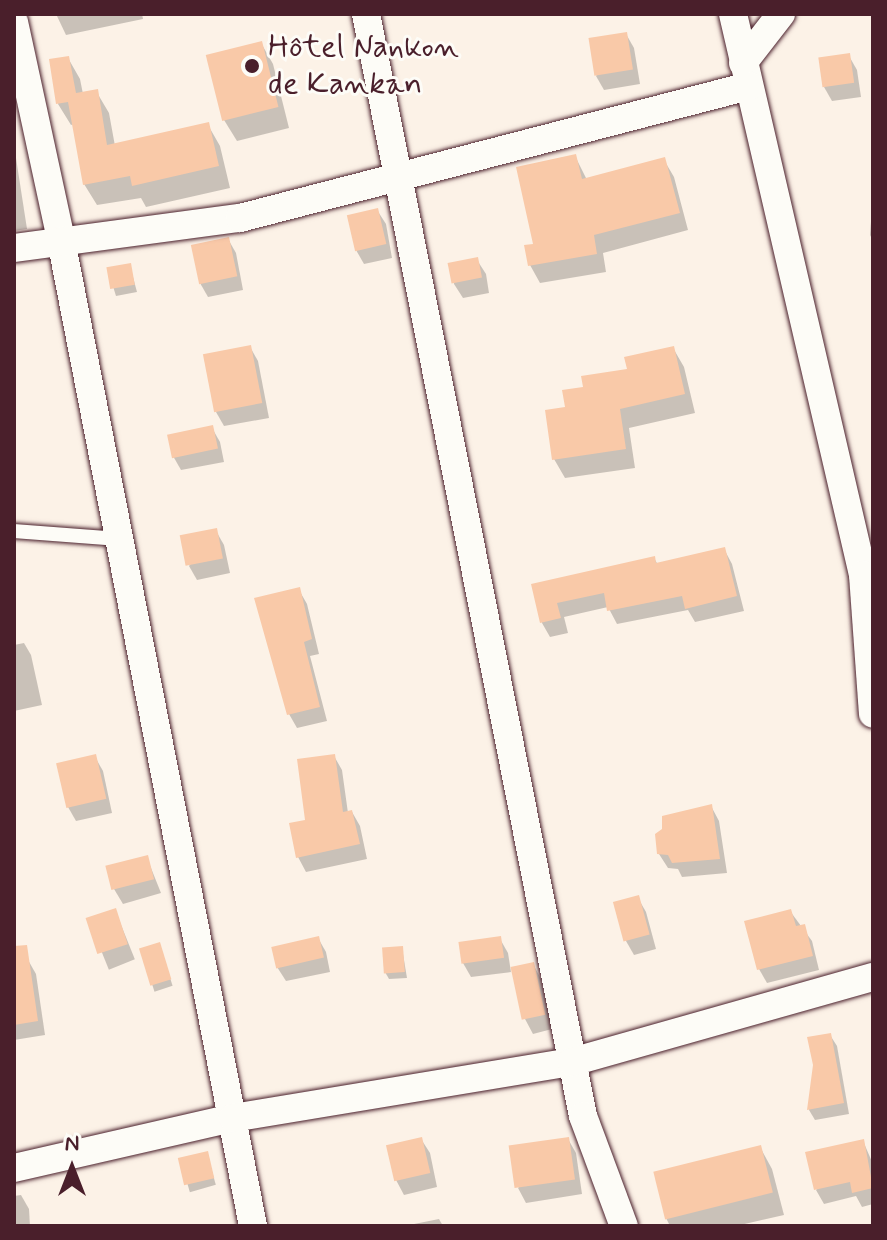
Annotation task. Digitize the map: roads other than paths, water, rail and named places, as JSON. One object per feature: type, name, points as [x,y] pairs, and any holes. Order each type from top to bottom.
[{"type":"street","points":[[366,14],[443,418],[583,1116],[624,1226]]},
{"type":"street","points":[[733,14],[868,568],[873,714]]},
{"type":"street","points":[[14,248],[240,218],[399,176],[746,75],[781,14]]},
{"type":"street","points":[[14,22],[61,240],[253,1226]]},
{"type":"street","points":[[14,1168],[233,1118],[572,1062],[873,977]]},
{"type":"lane","points":[[14,531],[119,539]]},
{"type":"place","name":"Hôtel Nankon de Kankan","points":[[252,66]]}]
